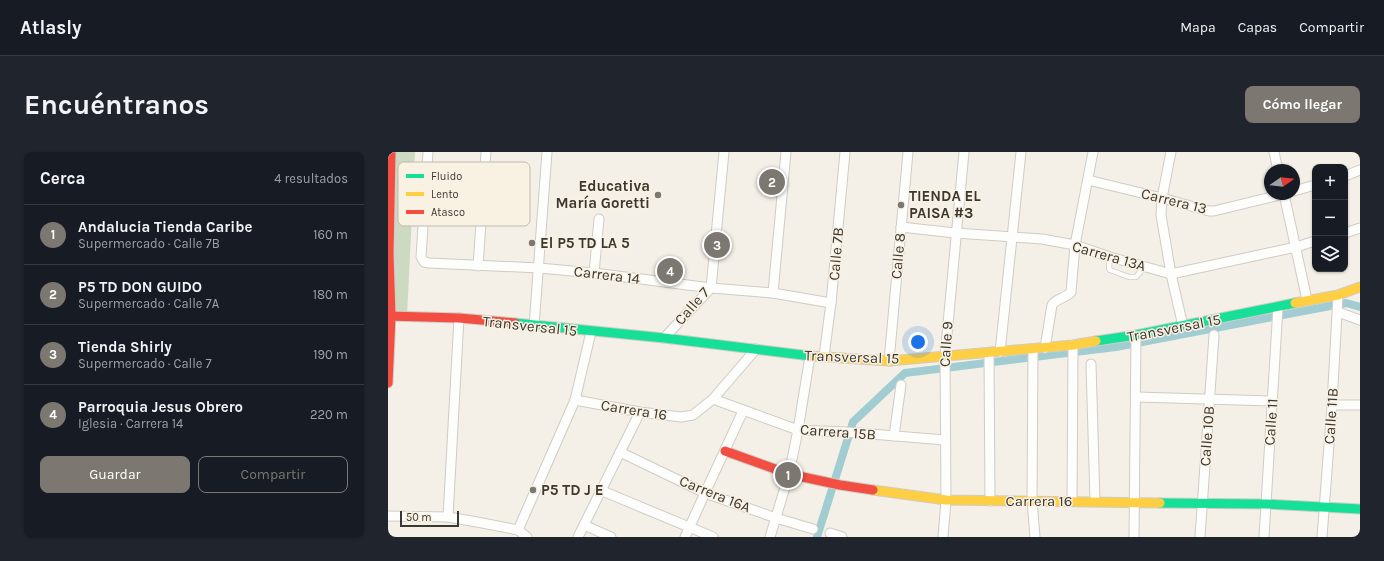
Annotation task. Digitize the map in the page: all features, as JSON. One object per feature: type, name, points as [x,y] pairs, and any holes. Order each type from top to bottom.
[{"type":"street","points":[[388,383],[389,203],[391,152]]},
{"type":"street","name":"Carrera 14","points":[[427,162],[428,152]]},
{"type":"street","points":[[485,162],[486,152]]},
{"type":"street","points":[[534,326],[547,152]]},
{"type":"street","name":"Calle 7","points":[[664,338],[711,288],[724,152]]},
{"type":"street","points":[[773,294],[786,152]]},
{"type":"street","name":"Calle 7B","points":[[824,356],[831,303],[845,152]]},
{"type":"street","name":"Calle 8","points":[[889,361],[908,152]]},
{"type":"street","name":"Calle 9","points":[[943,537],[946,500],[944,374],[955,234],[964,152]]},
{"type":"street","points":[[1000,352],[1021,152]]},
{"type":"street","points":[[1044,348],[1052,305],[1055,301],[1069,295],[1071,292],[1075,246],[1093,152]]},
{"type":"street","points":[[1171,152],[1162,198],[1161,215],[1171,274],[1183,326]]},
{"type":"street","points":[[1274,152],[1277,164]]},
{"type":"street","points":[[1348,175],[1360,170]]},
{"type":"street","name":"Carrera 13","points":[[1088,180],[1209,211],[1264,199]]},
{"type":"street","points":[[1300,189],[1312,186]]},
{"type":"street","points":[[1285,200],[1307,300]]},
{"type":"street","points":[[594,273],[599,219]]},
{"type":"street","name":"Carrera 14","points":[[423,226],[421,257],[424,262],[538,268],[594,273],[711,288],[773,294],[831,303]]},
{"type":"street","points":[[478,266],[481,226]]},
{"type":"street","name":"Carrera 13A","points":[[901,227],[955,234],[1042,239],[1075,246],[1171,274],[1296,247],[1312,242]]},
{"type":"street","points":[[1348,232],[1360,228]]},
{"type":"street","name":"Transversal 15","points":[[389,316],[459,318],[664,338],[810,356],[889,361],[989,356],[1000,352],[1033,354],[1044,348],[1073,350],[1136,340],[1183,326],[1278,314],[1307,300],[1338,304],[1360,287]]},
{"type":"street","points":[[1338,304],[1360,320]]},
{"type":"street","name":"Calle 11B","points":[[1322,537],[1338,304]]},
{"type":"street","name":"Calle 11","points":[[1264,537],[1278,314]]},
{"type":"street","points":[[448,517],[459,318]]},
{"type":"street","points":[[518,530],[575,400],[591,332]]},
{"type":"street","name":"Calle 10B","points":[[1200,537],[1214,335]]},
{"type":"street","points":[[1134,537],[1136,340]]},
{"type":"street","points":[[713,399],[756,349]]},
{"type":"street","points":[[1072,501],[1073,350]]},
{"type":"street","points":[[1033,354],[1032,500],[1035,537]]},
{"type":"street","points":[[770,537],[789,474],[810,356]]},
{"type":"street","points":[[989,356],[990,501]]},
{"type":"street","points":[[1091,364],[1095,501]]},
{"type":"street","points":[[894,436],[901,384]]},
{"type":"street","points":[[1136,397],[1272,401]]},
{"type":"street","name":"Carrera 16","points":[[575,400],[640,412],[681,417],[693,415],[713,399]]},
{"type":"street","name":"Carrera 15B","points":[[713,399],[798,430],[849,432],[945,440]]},
{"type":"street","points":[[1332,405],[1360,405]]},
{"type":"street","points":[[685,537],[743,411]]},
{"type":"street","points":[[578,537],[640,412]]},
{"type":"street","name":"Carrera 16","points":[[725,450],[789,474],[840,485],[946,500],[1095,501],[1134,503],[1202,502],[1360,509]]},
{"type":"street","name":"Carrera 16A","points":[[620,452],[705,493],[776,518],[813,529]]},
{"type":"street","points":[[600,490],[713,537]]},
{"type":"street","points":[[388,516],[448,517],[518,530],[528,537]]},
{"type":"street","points":[[584,525],[611,537]]},
{"type":"street","points":[[830,534],[842,537]]},
{"type":"lane","points":[[1110,257],[1110,270],[1129,277],[1136,276],[1145,266]]},
{"type":"green space","points":[[391,152],[415,152],[415,162],[398,162],[398,226],[411,226],[407,317],[391,316]]},
{"type":"waterway","points":[[817,537],[853,422],[905,373],[1116,347],[1346,303],[1360,307]]},
{"type":"traffic: fast","points":[[1096,341],[1136,335],[1295,303]]},
{"type":"traffic: fast","points":[[515,323],[664,338],[811,356]]},
{"type":"traffic: fast","points":[[1160,503],[1266,504],[1360,509]]},
{"type":"traffic: slow","points":[[1295,303],[1338,295],[1360,287]]},
{"type":"traffic: slow","points":[[811,356],[889,361],[1073,345],[1096,341]]},
{"type":"traffic: slow","points":[[873,490],[946,500],[1160,503]]},
{"type":"traffic: jam","points":[[388,383],[391,316],[389,254],[391,152]]},
{"type":"traffic: jam","points":[[388,316],[459,318],[515,323]]},
{"type":"traffic: jam","points":[[725,451],[789,474],[840,485],[873,490]]},
{"type":"place","name":"P5 TD DON GUIDO","points":[[772,182]]},
{"type":"place","name":"Educativa María Goretti","points":[[658,195]]},
{"type":"place","name":"TIENDA EL PAISA #3","points":[[901,205]]},
{"type":"place","name":"El P5 TD LA 5","points":[[532,243]]},
{"type":"place","name":"Tienda Shirly","points":[[717,245]]},
{"type":"place","name":"Parroquia Jesus Obrero","points":[[670,271]]},
{"type":"place","name":"Andalucia Tienda Caribe","points":[[788,475]]},
{"type":"place","name":"P5 TD J E","points":[[533,490]]}]
